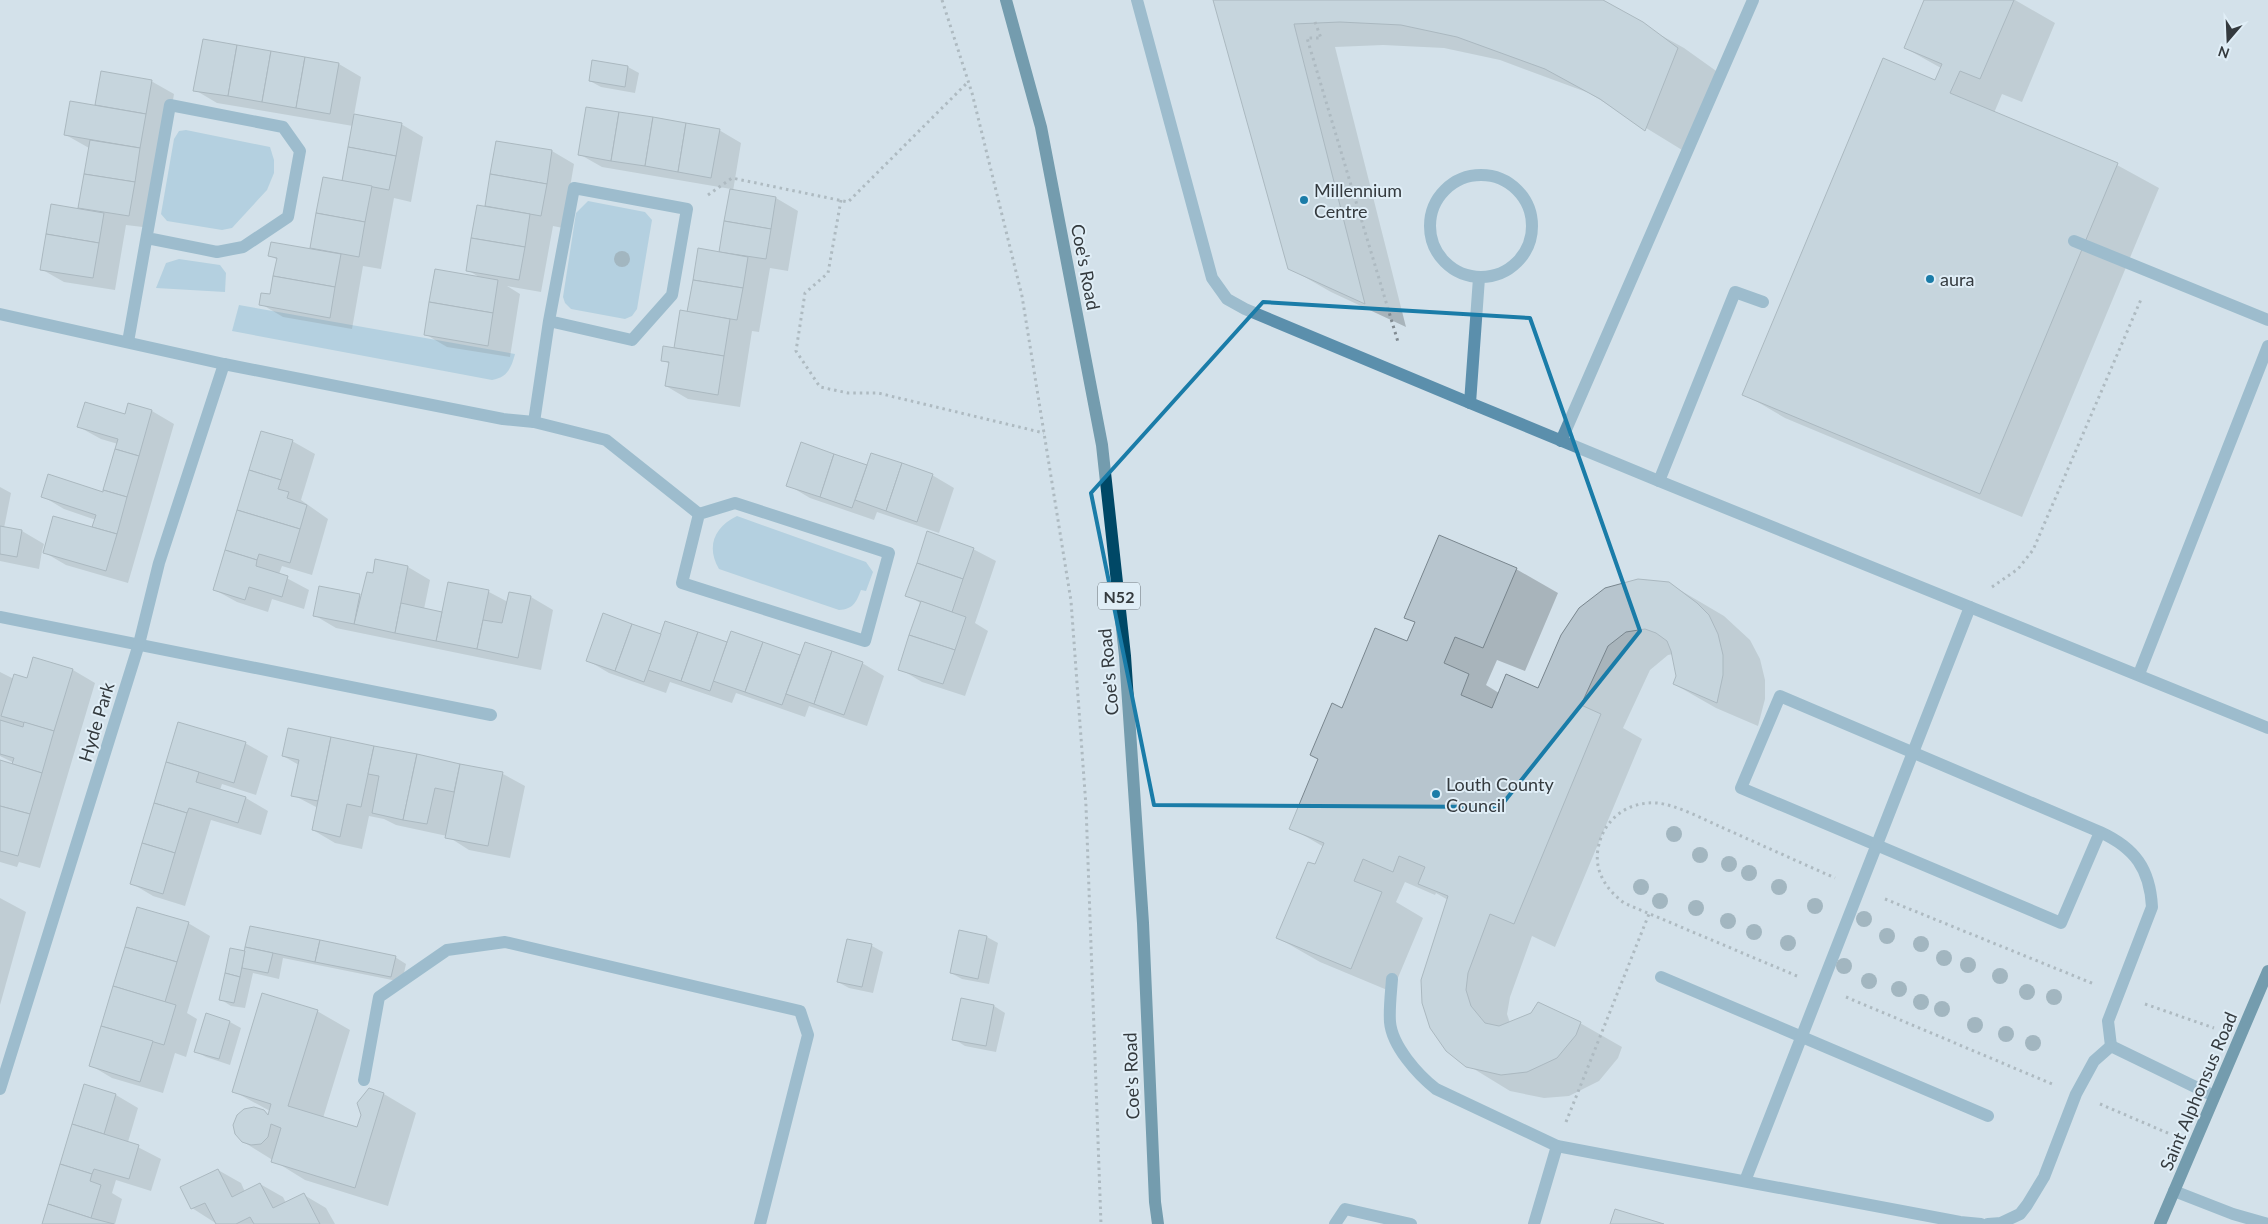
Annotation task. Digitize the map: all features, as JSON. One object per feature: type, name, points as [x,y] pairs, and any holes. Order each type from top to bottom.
[{"type":"main road","name":"Coe's Road","points":[[1006,0],[1041,127],[1102,446],[1125,656],[1143,923],[1155,1202],[1158,1224]]},
{"type":"main road","name":"Saint Alphonsus Road","points":[[2160,1224],[2268,971]]},
{"type":"main road","name":"Coe's Road","points":[[1153,1224],[1155,1202]]},
{"type":"street","points":[[1137,0],[1212,278],[1227,299],[1245,309],[1561,441],[2139,674],[2268,728]]},
{"type":"street","points":[[1561,441],[1753,0]]},
{"type":"street","points":[[128,342],[146,238],[170,105],[283,127],[300,151],[288,217],[243,247],[217,252],[146,238]]},
{"type":"street","points":[[1477,175],[1496,177],[1513,186],[1528,204],[1533,222],[1531,242],[1523,258],[1506,272],[1479,278],[1453,270],[1436,251],[1430,234],[1430,218],[1437,200],[1450,186],[1465,178],[1477,175]]},
{"type":"street","points":[[534,422],[549,321],[574,188],[687,209],[672,296],[632,340],[549,321]]},
{"type":"street","points":[[2074,241],[2268,320]]},
{"type":"street","points":[[1470,403],[1479,278]]},
{"type":"street","points":[[1659,481],[1735,292],[1763,302]]},
{"type":"street","points":[[0,314],[224,364],[503,419],[534,422],[606,440],[699,514]]},
{"type":"street","points":[[2139,674],[2268,346]]},
{"type":"street","name":"Hyde Park","points":[[0,1089],[138,644],[159,563],[224,364]]},
{"type":"street","points":[[734,502],[889,553],[865,641],[682,583],[699,514],[734,502]]},
{"type":"street","points":[[1744,1181],[1912,752],[1965,605]]},
{"type":"street","points":[[0,617],[491,715]]},
{"type":"street","points":[[2100,832],[2061,923],[1741,788],[1780,696],[1912,752],[2100,832],[2121,841],[2147,875],[2151,890],[2152,907],[2108,1021],[2111,1046]]},
{"type":"street","points":[[364,1080],[379,997],[447,950],[505,942],[800,1011],[808,1035],[760,1224]]},
{"type":"street","points":[[1661,976],[1988,1116]]},
{"type":"street","points":[[1392,979],[1390,1024],[1400,1050],[1422,1078],[1436,1089],[1557,1146],[1960,1222],[1981,1224]]},
{"type":"street","points":[[1988,1224],[2008,1220],[2020,1214],[2027,1205],[2044,1178],[2076,1094],[2094,1061],[2111,1046]]},
{"type":"street","points":[[2111,1046],[2214,1096]]},
{"type":"street","points":[[1534,1224],[1557,1146]]},
{"type":"street","points":[[2174,1191],[2233,1214],[2268,1224]]},
{"type":"street","points":[[1335,1224],[1345,1209],[1410,1224]]},
{"type":"path","points":[[942,0],[968,82],[1022,296],[1070,601],[1085,796],[1101,1224]]},
{"type":"path","points":[[687,209],[732,178],[848,202],[968,82]]},
{"type":"path","points":[[842,200],[828,273],[806,293],[796,351],[820,387],[848,393],[878,393],[1044,433]]},
{"type":"path","points":[[1965,605],[2018,569],[2033,550],[2142,298],[2150,273]]},
{"type":"path","points":[[2193,1144],[1624,903],[1612,894],[1603,882],[1598,868],[1597,853],[1599,839],[1606,826],[1617,814],[1630,807],[1645,803],[1660,803],[1694,815],[1859,888],[2118,994],[2240,1037]]},
{"type":"path","points":[[1557,1146],[1649,914]]},
{"type":"highlighted area","points":[[1263,302],[1530,318],[1640,631],[1500,807],[1154,805],[1091,493]]},
{"type":"shaded area","points":[[186,130],[270,147],[274,160],[274,173],[267,190],[232,228],[222,230],[167,221],[161,214],[174,139],[179,131]]},
{"type":"shaded area","points":[[588,201],[645,212],[652,220],[637,309],[632,316],[625,319],[571,309],[565,303],[563,297],[576,213]]},
{"type":"shaded area","points":[[179,259],[220,265],[226,273],[225,292],[156,288],[166,263]]},
{"type":"shaded area","points":[[239,305],[515,354],[508,372],[492,380],[232,331]]},
{"type":"shaded area","points":[[737,516],[866,562],[873,572],[866,591],[861,590],[856,602],[851,607],[839,610],[719,569],[713,553],[714,538],[723,526]]},
{"type":"building","name":"Millennium Centre","points":[[1213,0],[1603,0],[1643,22],[1678,48],[1645,131],[1600,99],[1545,69],[1457,37],[1401,25],[1340,22],[1294,24],[1365,304],[1288,269]]},
{"type":"building","name":"aura","points":[[1924,0],[2014,0],[1980,79],[1960,71],[1950,93],[2118,163],[1980,494],[1742,395],[1883,58],[1935,80],[1942,64],[1904,48]]},
{"type":"building","points":[[203,39],[237,45],[228,96],[193,91]]},
{"type":"building","points":[[237,45],[271,51],[262,102],[228,96]]},
{"type":"building","points":[[271,51],[305,57],[296,108],[262,102]]},
{"type":"building","points":[[305,57],[339,63],[330,114],[296,108]]},
{"type":"building","points":[[592,60],[628,66],[625,87],[589,81]]},
{"type":"building","points":[[101,71],[152,80],[146,114],[95,105]]},
{"type":"building","points":[[70,101],[146,114],[140,148],[64,135]]},
{"type":"building","points":[[586,107],[619,112],[611,161],[578,155]]},
{"type":"building","points":[[619,112],[653,117],[645,166],[611,161]]},
{"type":"building","points":[[354,114],[402,123],[396,156],[348,147]]},
{"type":"building","points":[[653,117],[686,123],[678,172],[645,166]]},
{"type":"building","points":[[686,123],[720,129],[711,178],[678,172]]},
{"type":"building","points":[[90,140],[140,148],[135,182],[84,174]]},
{"type":"building","points":[[496,141],[552,150],[547,184],[490,174]]},
{"type":"building","points":[[348,147],[396,156],[389,190],[342,181]]},
{"type":"building","points":[[84,174],[135,182],[129,216],[78,208]]},
{"type":"building","points":[[490,174],[547,184],[541,216],[485,206]]},
{"type":"building","points":[[323,177],[372,186],[365,222],[316,213]]},
{"type":"building","points":[[730,189],[776,197],[771,229],[724,221]]},
{"type":"building","points":[[51,204],[104,213],[99,243],[46,234]]},
{"type":"building","points":[[477,205],[530,214],[525,247],[471,238]]},
{"type":"building","points":[[316,213],[365,222],[359,257],[310,248]]},
{"type":"building","points":[[724,221],[771,229],[766,259],[719,252]]},
{"type":"building","points":[[46,234],[99,243],[93,278],[40,270]]},
{"type":"building","points":[[471,238],[525,247],[519,280],[466,271]]},
{"type":"building","points":[[271,242],[341,254],[335,287],[273,276],[277,258],[268,256]]},
{"type":"building","points":[[698,248],[748,257],[743,288],[693,280]]},
{"type":"building","points":[[435,269],[498,280],[493,313],[429,302]]},
{"type":"building","points":[[273,276],[335,287],[330,318],[259,305],[261,293],[270,294]]},
{"type":"building","points":[[693,280],[743,288],[737,320],[687,312]]},
{"type":"building","points":[[429,302],[493,313],[488,346],[424,335]]},
{"type":"building","points":[[680,310],[730,319],[724,356],[674,348]]},
{"type":"building","points":[[663,346],[724,356],[718,395],[665,386],[669,362],[661,361]]},
{"type":"building","points":[[85,402],[125,414],[128,403],[152,410],[139,456],[115,449],[118,439],[77,427]]},
{"type":"building","points":[[261,431],[293,440],[281,480],[249,470]]},
{"type":"building","points":[[801,442],[834,454],[820,497],[786,486]]},
{"type":"building","points":[[115,449],[139,456],[127,497],[103,490]]},
{"type":"building","points":[[871,453],[902,463],[886,511],[855,500]]},
{"type":"building","points":[[834,454],[867,465],[852,508],[820,497]]},
{"type":"building","points":[[902,463],[933,474],[917,522],[886,511]]},
{"type":"building","points":[[249,470],[281,480],[278,489],[289,492],[287,498],[307,505],[300,529],[237,510]]},
{"type":"building","points":[[48,474],[103,492],[103,490],[127,497],[117,534],[92,527],[96,515],[41,497]]},
{"type":"building","points":[[237,510],[300,529],[290,563],[259,554],[257,560],[225,550]]},
{"type":"building","points":[[53,516],[117,534],[106,571],[43,553]]},
{"type":"building","points":[[0,526],[22,530],[17,557],[0,554]]},
{"type":"building","points":[[927,531],[974,548],[963,579],[917,563]]},
{"type":"building","name":"Louth County Council","points":[[1439,535],[1517,568],[1483,648],[1455,637],[1444,663],[1469,674],[1461,695],[1492,708],[1506,674],[1538,688],[1561,635],[1579,608],[1605,588],[1638,579],[1669,582],[1697,603],[1709,615],[1718,634],[1723,655],[1723,675],[1717,703],[1673,684],[1676,676],[1671,651],[1667,641],[1656,633],[1645,629],[1626,632],[1608,646],[1581,705],[1601,714],[1514,924],[1490,914],[1468,973],[1466,990],[1471,1006],[1485,1023],[1499,1026],[1531,1013],[1538,1002],[1581,1022],[1576,1035],[1557,1058],[1527,1072],[1501,1075],[1466,1067],[1446,1051],[1430,1028],[1422,1003],[1421,980],[1448,896],[1418,884],[1425,867],[1399,856],[1393,872],[1363,859],[1354,881],[1382,892],[1351,969],[1276,938],[1308,862],[1315,864],[1324,843],[1289,829],[1318,759],[1310,755],[1332,703],[1342,708],[1375,628],[1407,641],[1415,622],[1404,618]]},
{"type":"building","points":[[225,550],[257,560],[256,566],[288,576],[282,597],[249,587],[245,600],[213,590]]},
{"type":"building","points":[[375,559],[408,566],[395,633],[354,624],[367,572],[373,573]]},
{"type":"building","points":[[917,563],[963,579],[952,612],[905,596]]},
{"type":"building","points":[[448,582],[489,590],[477,649],[436,641]]},
{"type":"building","points":[[319,586],[360,594],[354,624],[313,616]]},
{"type":"building","points":[[509,592],[531,596],[518,658],[477,649],[483,620],[502,623]]},
{"type":"building","points":[[921,601],[966,617],[955,650],[909,635]]},
{"type":"building","points":[[401,603],[442,612],[436,641],[395,633]]},
{"type":"building","points":[[603,613],[632,624],[615,671],[586,661]]},
{"type":"building","points":[[665,621],[698,632],[681,681],[648,670]]},
{"type":"building","points":[[632,624],[661,634],[644,682],[615,671]]},
{"type":"building","points":[[731,631],[763,642],[745,692],[713,681]]},
{"type":"building","points":[[698,632],[727,642],[710,691],[681,681]]},
{"type":"building","points":[[909,635],[955,650],[943,684],[898,670]]},
{"type":"building","points":[[763,642],[800,655],[782,705],[745,692]]},
{"type":"building","points":[[805,642],[832,651],[814,704],[786,694]]},
{"type":"building","points":[[832,651],[863,662],[844,715],[814,704]]},
{"type":"building","points":[[33,657],[73,669],[54,731],[1,716],[14,674],[27,678]]},
{"type":"building","points":[[0,720],[23,727],[24,722],[54,731],[42,773],[12,764],[14,758],[0,754]]},
{"type":"building","points":[[178,722],[246,742],[234,783],[166,762]]},
{"type":"building","points":[[288,728],[331,737],[318,801],[291,796],[299,760],[282,756]]},
{"type":"building","points":[[331,737],[374,746],[361,807],[347,804],[340,837],[312,830]]},
{"type":"building","points":[[374,746],[417,754],[403,820],[372,813],[379,776],[368,774]]},
{"type":"building","points":[[417,754],[460,764],[454,792],[435,788],[427,824],[403,820]]},
{"type":"building","points":[[0,760],[42,773],[30,814],[0,806]]},
{"type":"building","points":[[166,762],[199,772],[196,782],[246,797],[238,823],[189,808],[187,813],[154,803]]},
{"type":"building","points":[[460,764],[503,772],[488,846],[445,838]]},
{"type":"building","points":[[154,803],[187,813],[175,853],[142,843]]},
{"type":"building","points":[[0,806],[30,814],[18,856],[0,851]]},
{"type":"building","points":[[142,843],[175,853],[163,894],[130,884]]},
{"type":"building","points":[[137,907],[189,922],[177,962],[125,947]]},
{"type":"building","points":[[250,926],[320,940],[315,962],[245,947]]},
{"type":"building","points":[[959,930],[987,936],[978,979],[950,973]]},
{"type":"building","points":[[847,939],[872,944],[862,987],[837,982]]},
{"type":"building","points":[[320,940],[396,956],[391,977],[315,962]]},
{"type":"building","points":[[125,947],[177,962],[165,1002],[113,986]]},
{"type":"building","points":[[245,947],[273,953],[268,973],[242,968]]},
{"type":"building","points":[[230,948],[245,951],[240,977],[225,973]]},
{"type":"building","points":[[225,973],[240,977],[234,1003],[219,1000]]},
{"type":"building","points":[[113,986],[176,1005],[164,1045],[101,1026]]},
{"type":"building","points":[[262,993],[318,1010],[288,1106],[357,1127],[361,1115],[357,1103],[369,1088],[384,1093],[355,1188],[271,1162],[281,1128],[271,1124],[268,1137],[261,1144],[251,1145],[242,1142],[235,1134],[233,1125],[237,1115],[244,1109],[254,1107],[264,1110],[268,1115],[271,1104],[232,1092]]},
{"type":"building","points":[[961,998],[994,1005],[986,1046],[952,1040]]},
{"type":"building","points":[[206,1013],[230,1021],[219,1059],[194,1052]]},
{"type":"building","points":[[101,1026],[153,1041],[140,1082],[89,1066]]},
{"type":"building","points":[[84,1084],[116,1094],[104,1134],[72,1124]]},
{"type":"building","points":[[72,1124],[139,1145],[129,1179],[94,1169],[92,1174],[60,1164]]},
{"type":"building","points":[[60,1164],[92,1174],[90,1181],[101,1185],[91,1218],[48,1204]]},
{"type":"building","points":[[218,1169],[232,1197],[260,1183],[273,1208],[304,1193],[320,1224],[254,1224],[250,1217],[236,1224],[216,1224],[205,1203],[191,1209],[180,1187]]},
{"type":"building","points":[[48,1204],[91,1218],[114,1224],[42,1224]]},
{"type":"building","points":[[1615,1209],[1664,1224],[1610,1224]]},
{"type":"place","name":"Millennium Centre","points":[[1304,200]]},
{"type":"place","name":"aura","points":[[1930,279]]},
{"type":"place","name":"Louth County Council","points":[[1436,794]]}]
